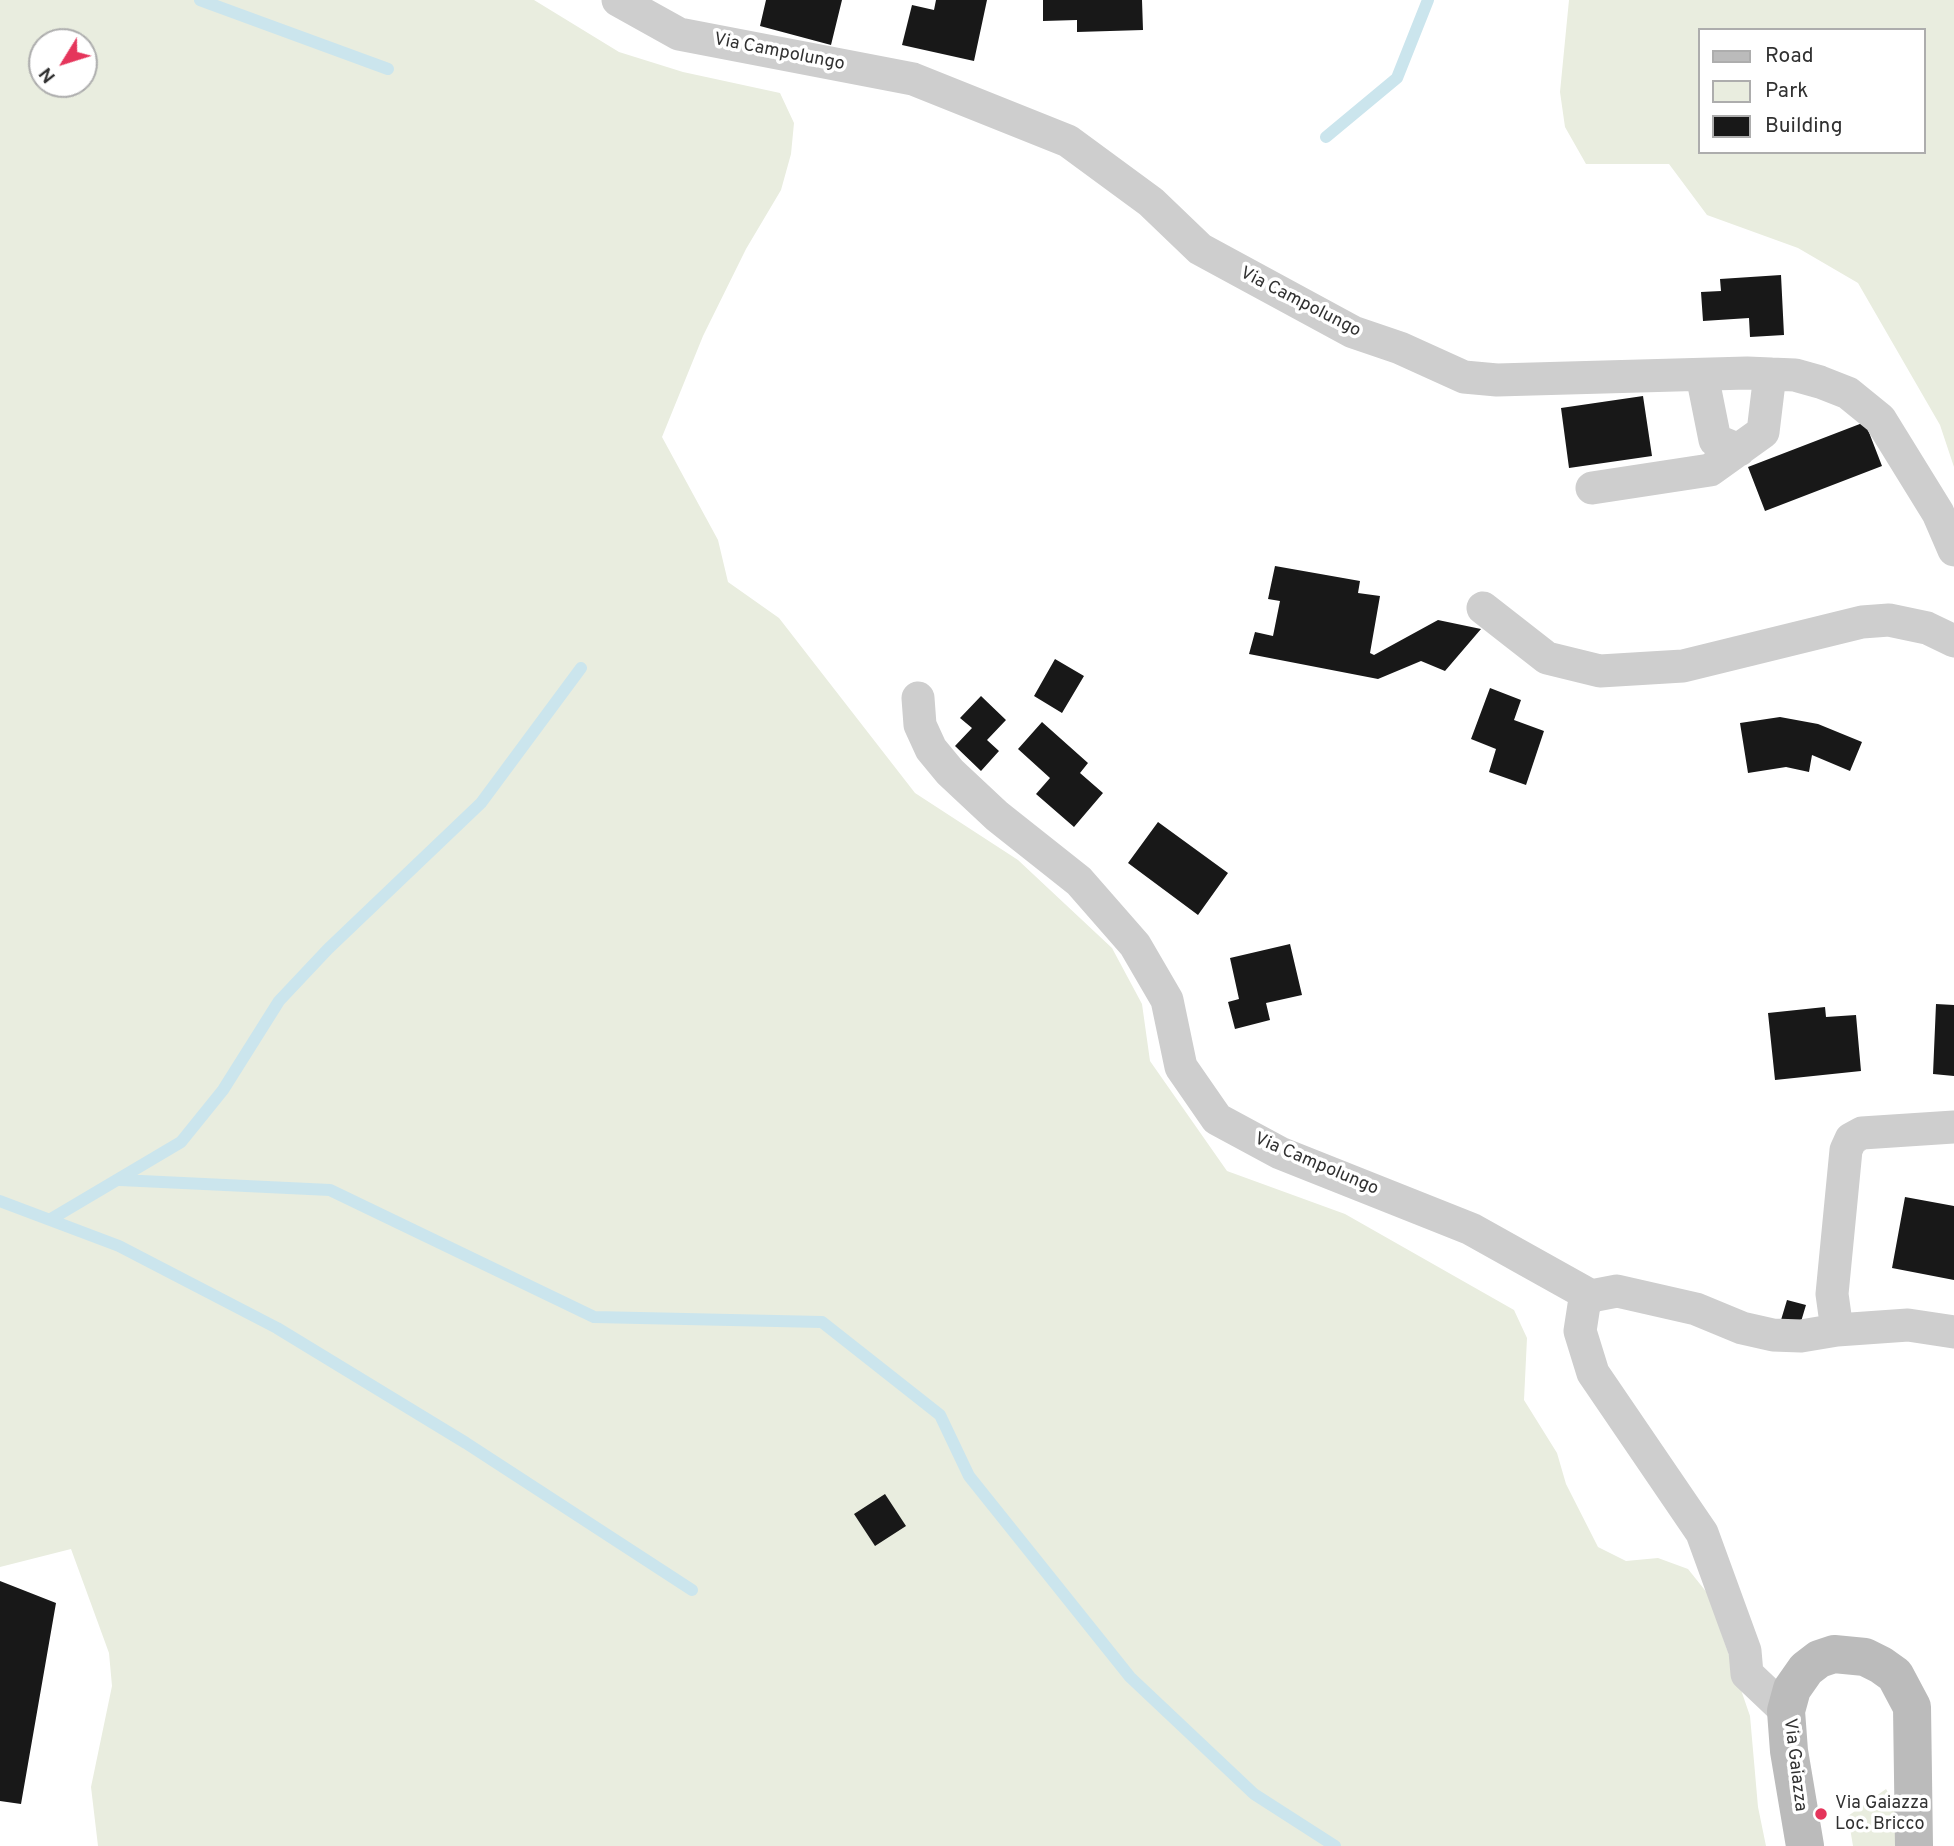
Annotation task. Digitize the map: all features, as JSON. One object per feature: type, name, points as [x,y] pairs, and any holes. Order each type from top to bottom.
[{"type":"main road","name":"Via Gaiazza","points":[[1805,1846],[1789,1751],[1786,1712],[1792,1689],[1806,1669],[1819,1659],[1834,1654],[1865,1657],[1895,1675],[1912,1707],[1914,1846]]},
{"type":"street","name":"Via Campolungo","points":[[624,1],[679,34],[913,79],[1068,141],[1150,202],[1200,249],[1353,332],[1400,348],[1464,377],[1497,380],[1770,374],[1820,382],[1848,393],[1880,419],[1938,513],[1954,550]]},
{"type":"street","points":[[1592,488],[1710,470],[1763,432],[1770,374]]},
{"type":"street","points":[[1702,375],[1715,440],[1739,450]]},
{"type":"street","points":[[1483,608],[1547,658],[1600,671],[1683,666],[1862,622],[1889,620],[1927,628],[1954,641]]},
{"type":"street","name":"Via Campolungo","points":[[918,698],[920,724],[931,749],[950,772],[997,816],[1079,881],[1135,945],[1167,1000],[1181,1067],[1217,1119],[1280,1153],[1471,1229],[1591,1296]]},
{"type":"street","points":[[1837,1330],[1832,1294],[1846,1150],[1851,1139],[1862,1133],[1954,1127]]},
{"type":"street","points":[[1786,1712],[1747,1674],[1745,1651],[1702,1534],[1593,1373],[1580,1331],[1584,1305],[1591,1296],[1602,1292],[1634,1294],[1696,1309],[1742,1328],[1773,1335],[1801,1336],[1837,1330],[1908,1325],[1954,1332]]},
{"type":"green space","points":[[0,0],[534,0],[619,52],[683,72],[780,93],[794,123],[791,154],[781,190],[746,249],[703,336],[662,437],[718,540],[728,582],[779,618],[915,793],[1018,860],[1112,948],[1142,1004],[1150,1061],[1227,1171],[1345,1214],[1514,1310],[1527,1338],[1524,1400],[1557,1453],[1566,1484],[1598,1547],[1626,1561],[1658,1558],[1688,1569],[1708,1594],[1750,1716],[1758,1807],[1766,1846],[98,1846],[91,1787],[112,1686],[109,1653],[71,1549],[0,1567]]},
{"type":"green space","points":[[1569,0],[1954,0],[1954,467],[1940,425],[1858,283],[1798,248],[1707,215],[1669,164],[1586,164],[1565,127],[1560,92]]},
{"type":"green space","points":[[1886,1789],[1898,1808],[1898,1846],[1853,1846],[1848,1816]]},
{"type":"building","points":[[766,0],[842,0],[831,45],[760,26]]},
{"type":"building","points":[[936,0],[987,0],[974,61],[902,45],[912,5],[934,10]]},
{"type":"building","points":[[1043,0],[1142,0],[1143,30],[1077,32],[1077,20],[1043,21]]},
{"type":"building","points":[[1781,275],[1784,335],[1750,337],[1749,318],[1703,321],[1701,292],[1721,291],[1720,279]]},
{"type":"building","points":[[1643,396],[1652,456],[1569,468],[1561,408]]},
{"type":"building","points":[[1865,422],[1882,466],[1765,511],[1748,467]]},
{"type":"building","points":[[1275,566],[1360,581],[1358,593],[1380,596],[1370,653],[1374,655],[1438,620],[1481,629],[1445,671],[1421,661],[1378,679],[1249,654],[1255,632],[1273,636],[1280,601],[1268,599]]},
{"type":"building","points":[[1055,659],[1084,676],[1062,713],[1034,696]]},
{"type":"building","points":[[1490,688],[1521,700],[1514,720],[1544,731],[1526,785],[1489,772],[1496,749],[1471,739]]},
{"type":"building","points":[[981,696],[1006,720],[987,740],[999,751],[981,771],[955,746],[972,728],[960,718]]},
{"type":"building","points":[[1780,717],[1818,724],[1862,742],[1850,771],[1812,755],[1809,772],[1786,767],[1748,773],[1740,723]]},
{"type":"building","points":[[1042,722],[1088,763],[1080,773],[1103,793],[1074,827],[1036,794],[1050,778],[1018,749]]},
{"type":"building","points":[[1158,822],[1228,873],[1198,915],[1128,863]]},
{"type":"building","points":[[1290,944],[1302,995],[1266,1003],[1270,1020],[1235,1029],[1228,1002],[1239,999],[1230,958]]},
{"type":"building","points":[[1936,1004],[1954,1005],[1954,1076],[1933,1074]]},
{"type":"building","points":[[1825,1007],[1826,1017],[1856,1015],[1861,1071],[1775,1080],[1768,1013]]},
{"type":"building","points":[[1905,1197],[1954,1206],[1954,1280],[1892,1268]]},
{"type":"building","points":[[1787,1300],[1806,1305],[1800,1325],[1781,1320]]},
{"type":"building","points":[[885,1494],[906,1526],[875,1546],[854,1514]]},
{"type":"building","points":[[0,1581],[56,1603],[21,1804],[0,1801]]},
{"type":"waterway","points":[[200,0],[388,69]]},
{"type":"waterway","points":[[1326,137],[1397,78],[1428,0]]},
{"type":"waterway","points":[[51,1219],[181,1142],[223,1090],[279,1001],[328,949],[481,803],[581,668]]},
{"type":"waterway","points":[[120,1180],[330,1190],[594,1317],[822,1322],[940,1415],[969,1476],[1130,1677],[1254,1794],[1335,1846]]},
{"type":"waterway","points":[[0,1201],[119,1246],[277,1328],[466,1443],[692,1590]]},
{"type":"place","name":"Via Gaiazza Loc. Bricco","points":[[1821,1814]]}]
